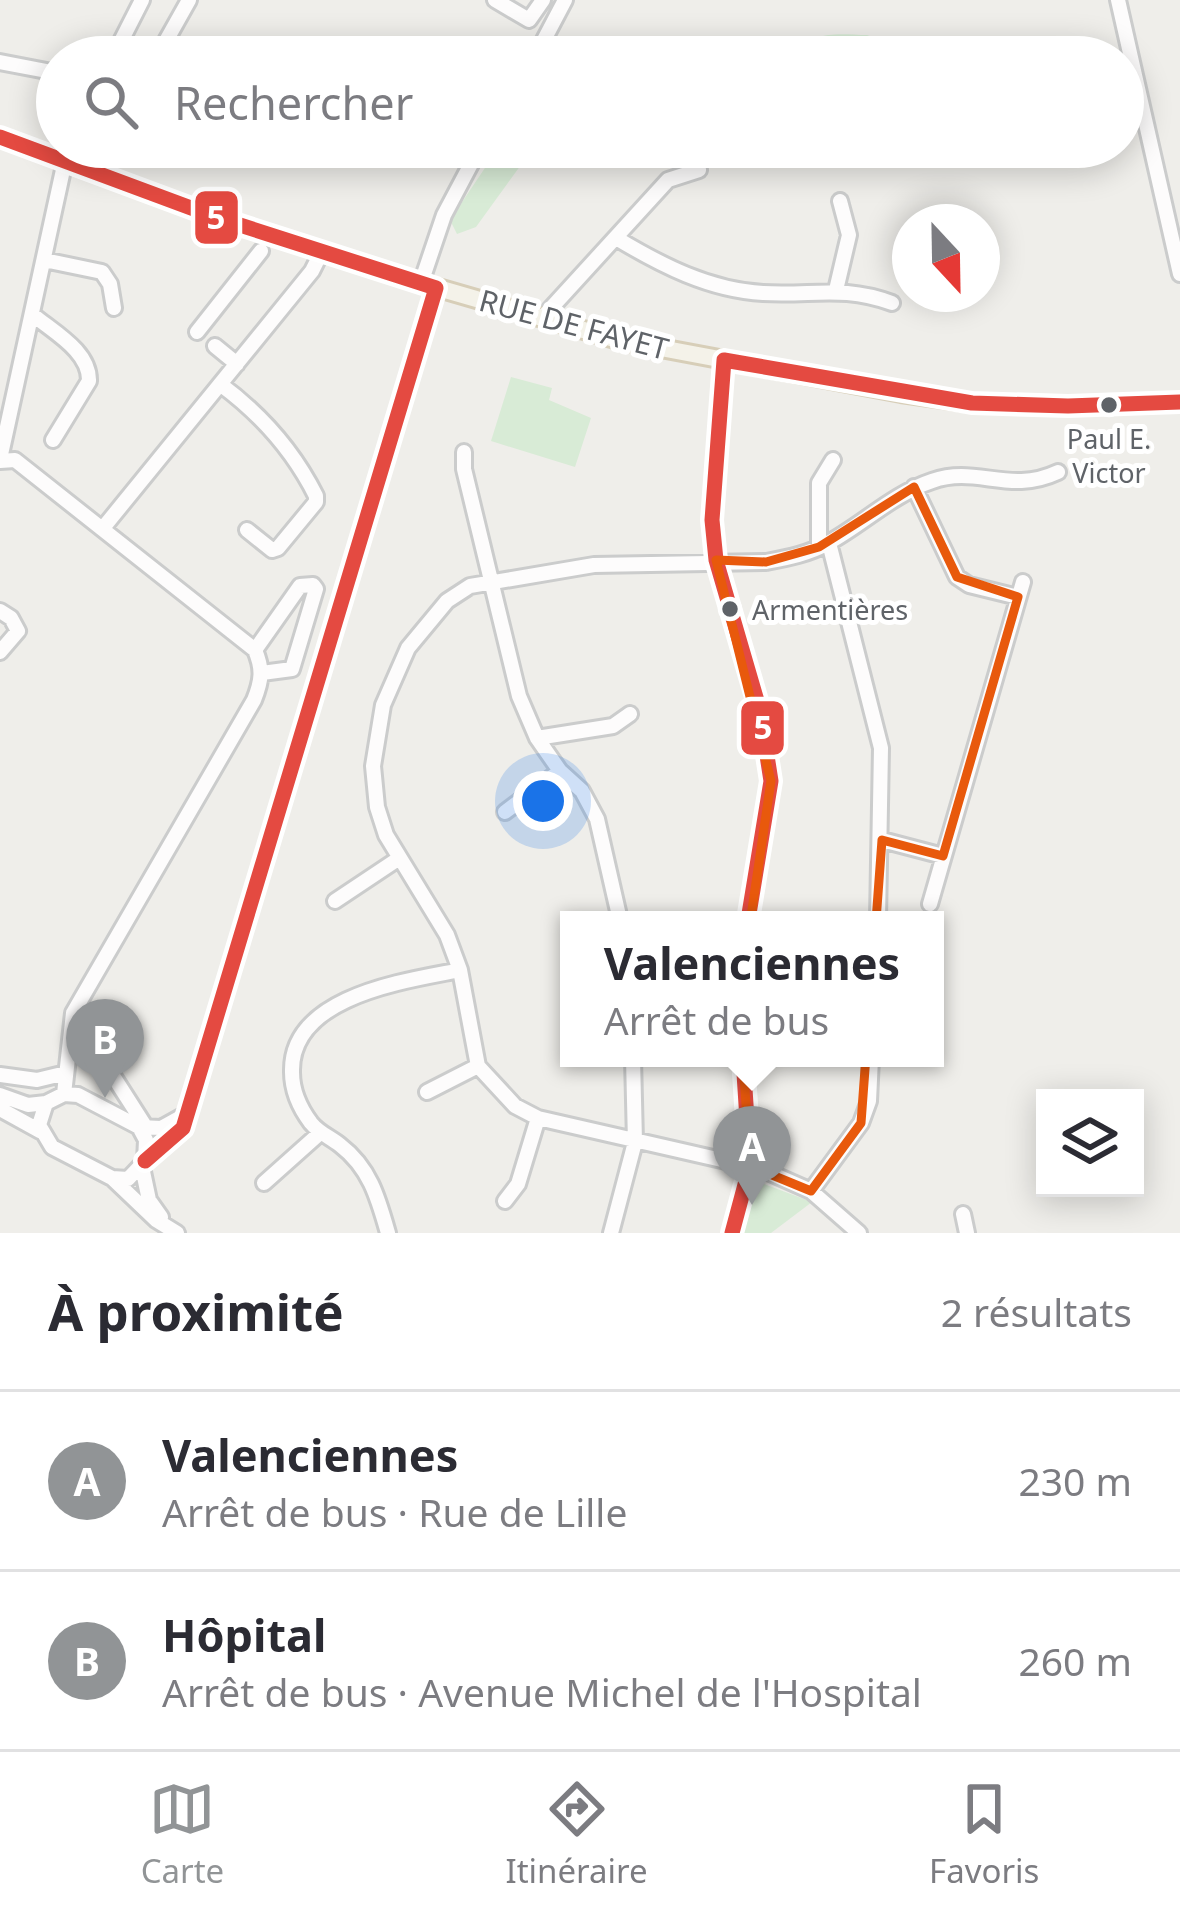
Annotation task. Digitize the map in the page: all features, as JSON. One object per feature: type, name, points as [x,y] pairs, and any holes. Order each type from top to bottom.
[{"type":"main road","name":"RUE DE FAYET","points":[[0,136],[36,146]]},
{"type":"main road","name":"RUE DE FAYET","points":[[88,168],[322,251],[618,340],[901,394],[1026,405],[1180,402]]},
{"type":"street","points":[[123,36],[142,0]]},
{"type":"street","points":[[169,36],[189,0]]},
{"type":"street","points":[[495,0],[529,20],[543,0]]},
{"type":"street","points":[[546,36],[565,0]]},
{"type":"street","points":[[1118,0],[1126,36]]},
{"type":"street","points":[[0,62],[36,69]]},
{"type":"street","points":[[1144,115],[1180,274]]},
{"type":"street","points":[[64,168],[0,460],[15,460],[255,650],[262,674],[254,700],[74,1013],[64,1094]]},
{"type":"street","points":[[112,1178],[128,1179],[183,1128],[429,285],[444,214],[469,168]]},
{"type":"street","points":[[542,318],[668,180],[699,170]]},
{"type":"street","points":[[836,290],[849,236],[840,201]]},
{"type":"street","points":[[616,238],[650,259],[709,282],[759,293],[836,290],[892,303]]},
{"type":"street","points":[[197,332],[261,251]]},
{"type":"street","points":[[104,528],[312,271],[322,251]]},
{"type":"street","points":[[44,260],[102,272],[110,284],[114,308]]},
{"type":"street","points":[[32,314],[84,358],[89,371],[88,381],[53,440]]},
{"type":"street","points":[[215,346],[237,364]]},
{"type":"street","points":[[724,360],[712,520],[716,560],[760,710],[771,781],[749,911]]},
{"type":"street","points":[[220,384],[256,410],[300,465],[316,496],[278,548],[272,550],[247,530]]},
{"type":"street","points":[[464,452],[464,470],[519,696],[537,738],[582,791],[597,819],[618,911]]},
{"type":"street","points":[[833,460],[819,482],[824,545],[881,748],[878,911]]},
{"type":"street","points":[[859,1233],[812,1191],[750,1166],[538,1118],[515,1106],[478,1066],[460,970],[439,917],[398,860],[377,807],[373,766],[383,704],[408,648],[428,622],[457,593],[492,580],[594,565],[766,562],[824,545],[914,487],[952,475],[1010,484],[1058,472]]},
{"type":"street","points":[[914,487],[957,577],[970,585],[1021,590],[929,904]]},
{"type":"street","points":[[255,650],[300,586],[313,585],[316,589],[292,669],[262,674]]},
{"type":"street","points":[[0,611],[17,625],[0,652]]},
{"type":"street","points":[[537,738],[613,726],[630,715]]},
{"type":"street","points":[[505,812],[560,770]]},
{"type":"street","points":[[882,840],[944,856]]},
{"type":"street","points":[[335,901],[398,860]]},
{"type":"street","points":[[388,1233],[366,1173],[337,1143],[320,1133],[299,1105],[291,1062],[310,1024],[363,993],[460,970]]},
{"type":"street","points":[[74,1013],[144,1132],[149,1200],[172,1230]]},
{"type":"street","points":[[427,1092],[478,1066]]},
{"type":"street","points":[[611,1233],[635,1142],[633,1067]]},
{"type":"street","points":[[732,1233],[750,1166],[744,1067]]},
{"type":"street","points":[[812,1191],[861,1123],[869,1101],[871,1067]]},
{"type":"street","points":[[0,1075],[38,1080],[66,1073]]},
{"type":"street","points":[[0,1095],[28,1105],[64,1094],[78,1095],[144,1132],[188,1113]]},
{"type":"street","points":[[40,1131],[46,1103]]},
{"type":"street","points":[[0,1109],[40,1131],[52,1147],[112,1178],[172,1230]]},
{"type":"street","points":[[505,1201],[518,1184],[538,1118]]},
{"type":"street","points":[[264,1184],[320,1133]]},
{"type":"street","points":[[963,1214],[967,1233]]},
{"type":"highlighted area","points":[[914,487],[957,577],[1018,597],[943,856],[882,840],[861,1123],[811,1191],[750,1166],[739,998],[771,781],[716,560],[766,562],[819,547]]},
{"type":"green space","points":[[485,168],[519,168],[476,227],[457,234],[450,220]]},
{"type":"green space","points":[[511,377],[552,388],[549,400],[591,418],[575,467],[491,441]]},
{"type":"green space","points":[[756,1181],[812,1202],[771,1233],[743,1233]]},
{"type":"transit line","name":"5","points":[[0,137],[36,150]]},
{"type":"transit line","name":"5","points":[[83,168],[218,218],[436,288]]},
{"type":"transit line","name":"5","points":[[145,1161],[183,1128],[436,288]]},
{"type":"transit line","name":"5","points":[[724,360],[712,520],[716,560],[760,711],[771,781],[749,911]]},
{"type":"transit line","name":"5","points":[[724,360],[972,403],[1180,402]]},
{"type":"transit line","name":"5","points":[[732,1233],[750,1166],[744,1067]]},
{"type":"place","name":"Paul E. Victor","points":[[1109,405]]},
{"type":"place","name":"Armentières","points":[[730,609]]},
{"type":"place","name":"Hôpital","points":[[105,1098]]},
{"type":"place","name":"Valenciennes","points":[[752,1205]]}]
